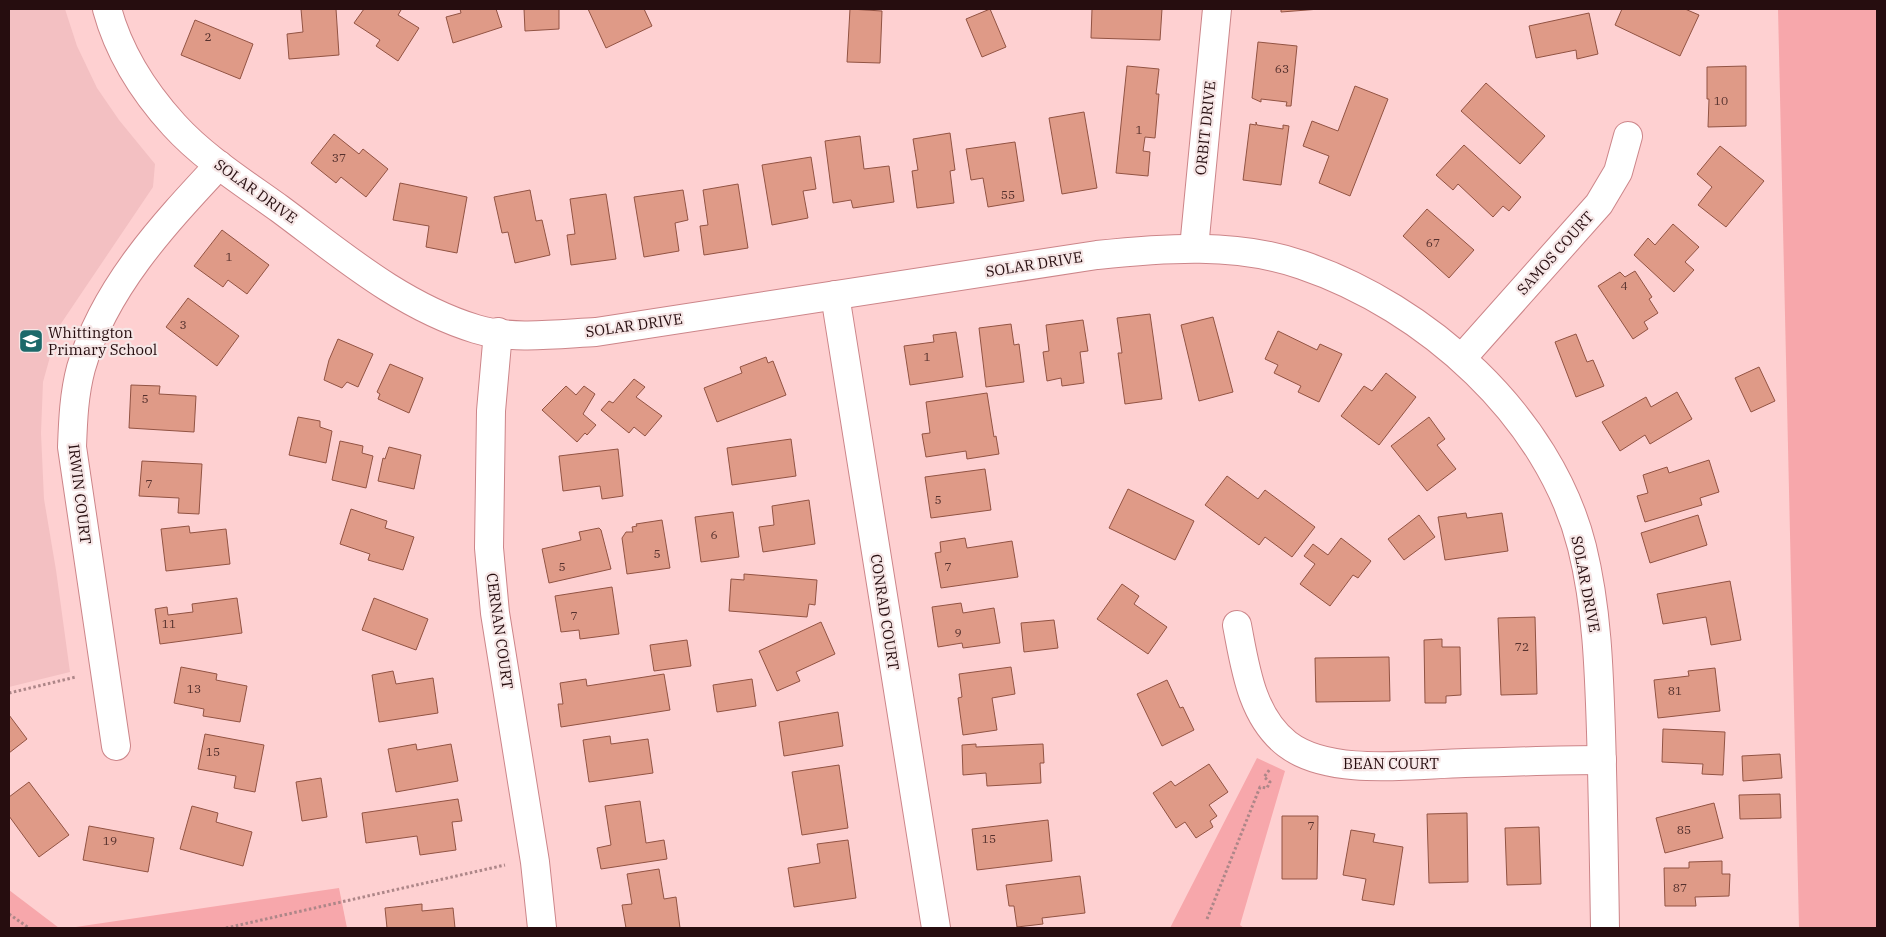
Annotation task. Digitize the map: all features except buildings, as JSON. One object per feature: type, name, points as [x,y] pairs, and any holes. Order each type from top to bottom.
[{"type":"street","name":"SOLAR DRIVE","points":[[107,9],[114,33],[129,66],[150,97],[191,142],[219,165],[396,294],[443,317],[478,329],[544,336],[596,332],[1097,255],[1149,249],[1194,248],[1255,254],[1301,264],[1356,288],[1403,315],[1436,337],[1462,358],[1507,405],[1539,450],[1563,496],[1581,544],[1592,596],[1598,646],[1605,928]]},
{"type":"street","name":"ORBIT DRIVE","points":[[1194,248],[1216,9]]},
{"type":"street","name":"SAMOS COURT","points":[[1462,358],[1599,204],[1618,172],[1628,136]]},
{"type":"street","name":"IRWIN COURT","points":[[116,746],[72,447],[74,407],[81,368],[95,330],[112,297],[140,256],[219,165]]},
{"type":"street","name":"CONRAD COURT","points":[[834,295],[936,928]]},
{"type":"street","name":"CERNAN COURT","points":[[498,332],[491,411],[489,548],[496,613],[535,862],[542,928]]},
{"type":"street","name":"BEAN COURT","points":[[1237,625],[1248,682],[1269,724],[1287,744],[1308,757],[1363,765],[1602,760]]},
{"type":"path","points":[[9,693],[76,678]]},
{"type":"path","points":[[1207,919],[1260,787],[1267,788],[1270,782],[1264,777],[1270,769]]},
{"type":"path","points":[[226,928],[505,865]]},
{"type":"path","points":[[9,914],[29,928]]},
{"type":"shaded area","name":"Whittington Primary School","points":[[9,9],[65,9],[77,46],[97,88],[119,120],[155,164],[153,187],[58,328],[43,382],[41,433],[44,499],[70,672],[9,687]]},
{"type":"shaded area","points":[[1778,9],[1877,9],[1877,928],[1799,928]]},
{"type":"shaded area","points":[[1257,758],[1285,771],[1240,925],[1244,928],[1170,928]]},
{"type":"shaded area","points":[[339,888],[347,928],[69,928]]},
{"type":"shaded area","points":[[9,890],[59,928],[9,928]]},
{"type":"place","name":"Whittington Primary School","points":[[31,341]]}]
